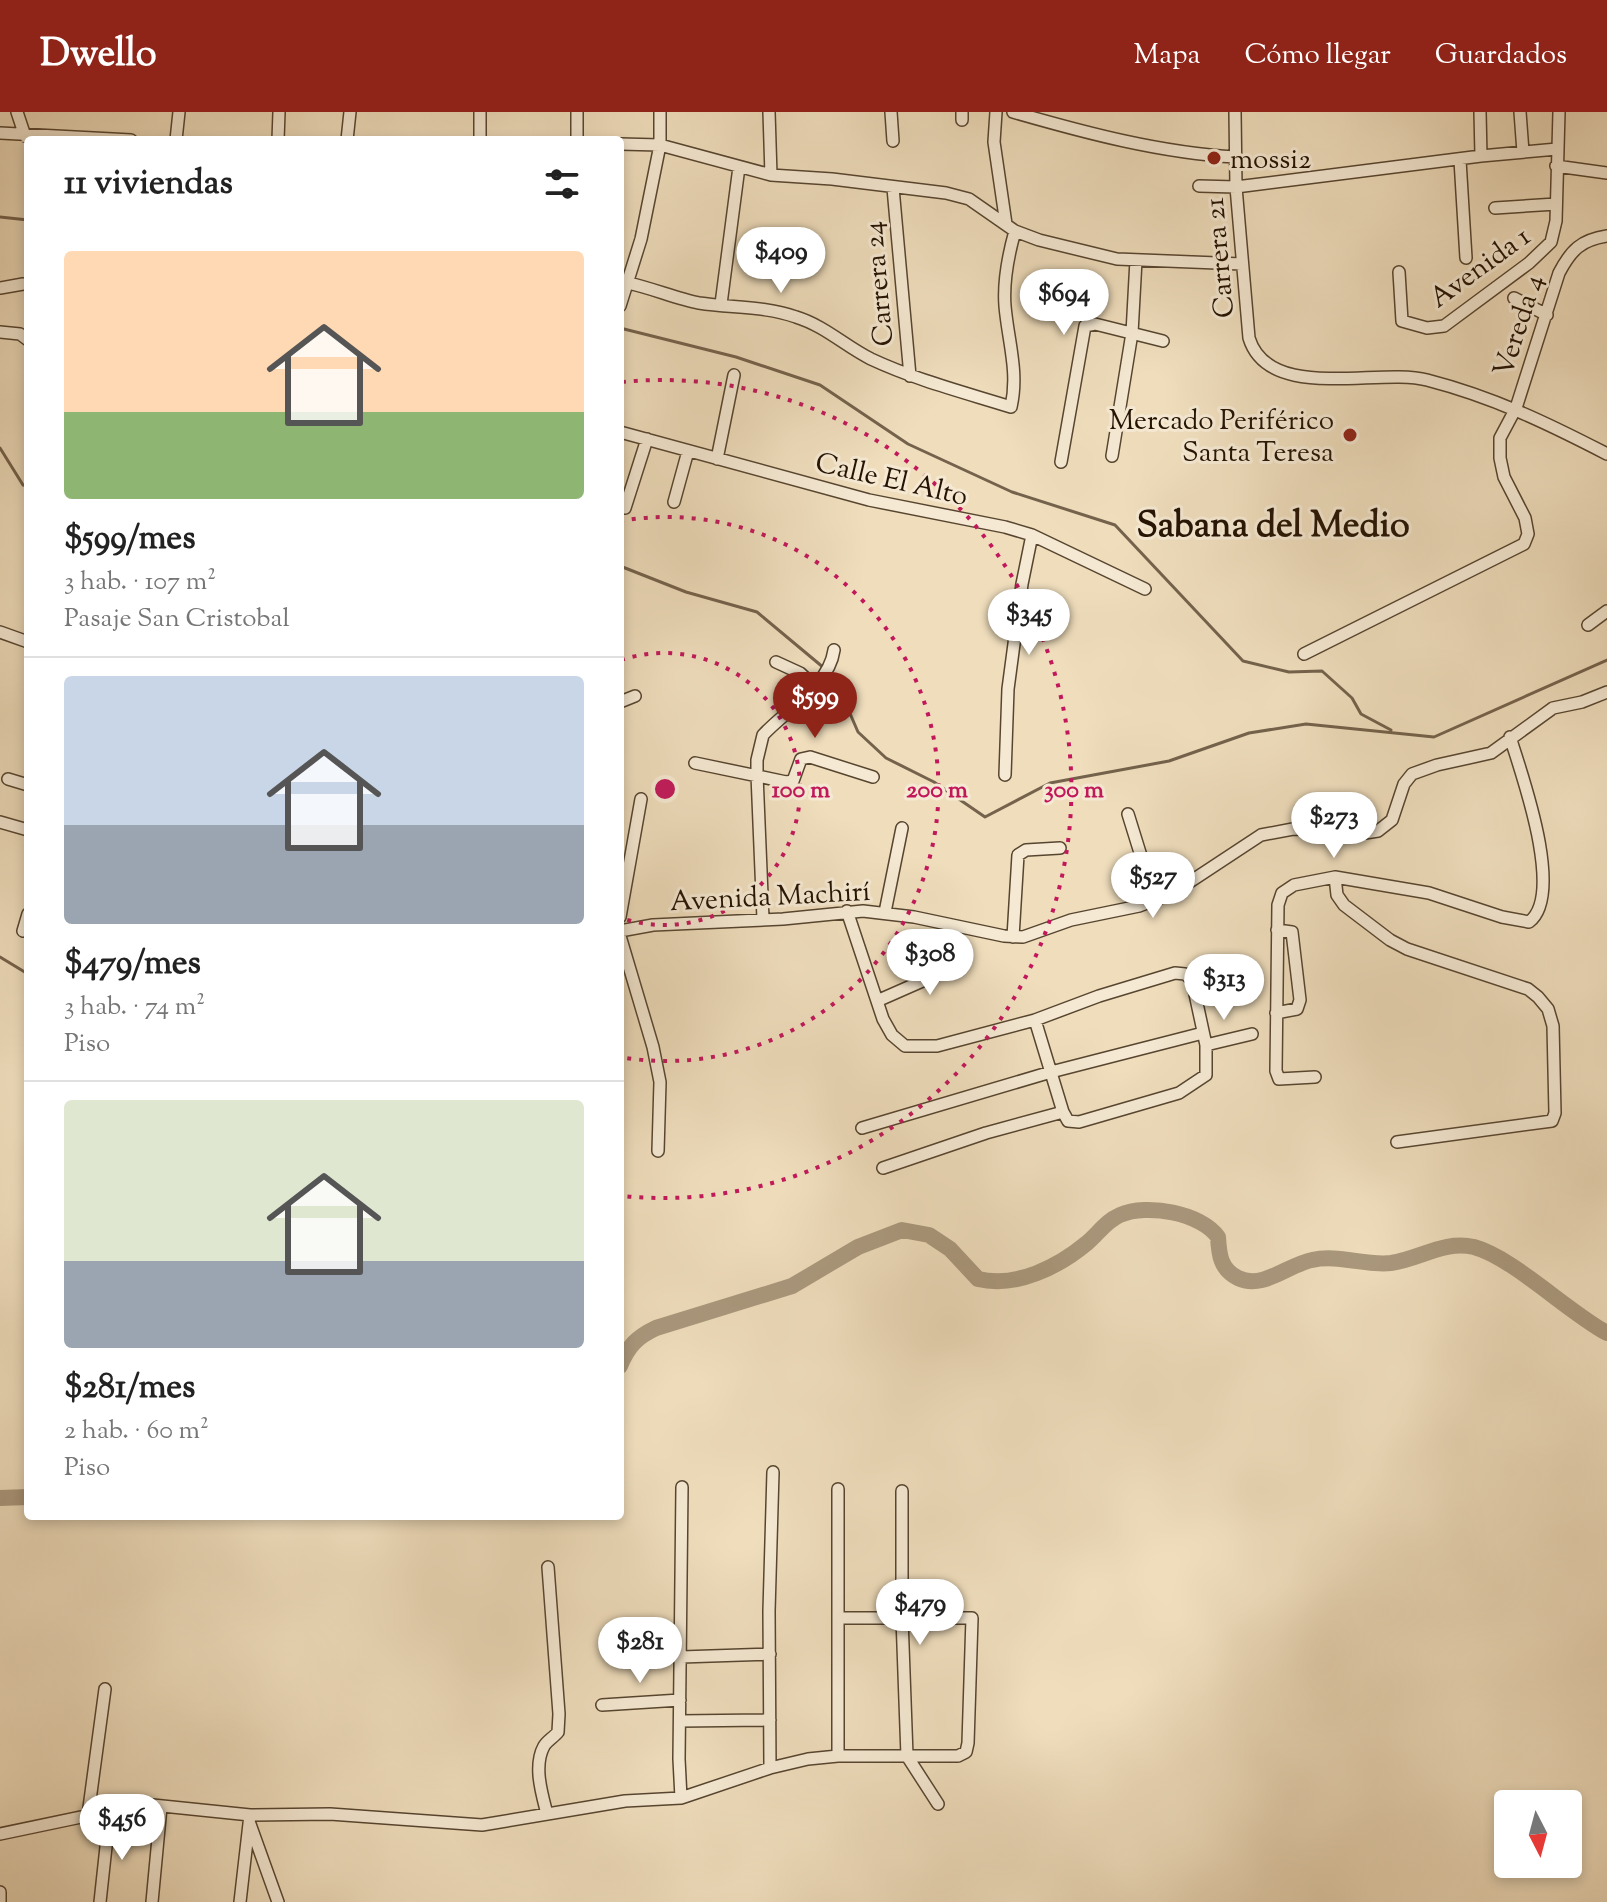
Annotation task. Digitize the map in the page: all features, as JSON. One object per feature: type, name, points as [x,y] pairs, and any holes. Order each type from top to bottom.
[{"type":"street","points":[[0,133],[25,136],[17,112]]},
{"type":"street","points":[[176,136],[179,112]]},
{"type":"street","points":[[278,136],[279,112]]},
{"type":"street","points":[[347,136],[350,112]]},
{"type":"street","points":[[480,112],[480,136]]},
{"type":"street","points":[[577,112],[577,136]]},
{"type":"street","points":[[624,294],[641,239],[660,145],[660,112]]},
{"type":"street","points":[[769,112],[771,175]]},
{"type":"street","points":[[891,112],[893,141]]},
{"type":"street","points":[[628,283],[698,303],[766,309],[796,317],[821,327],[867,357],[910,376],[1011,407],[1015,381],[1005,306],[1011,227],[994,142],[996,112]]},
{"type":"street","points":[[1013,112],[1093,134],[1205,155],[1236,157]]},
{"type":"street","name":"Carrera 21","points":[[1235,112],[1236,187],[1249,338],[1253,351],[1282,371],[1304,377],[1350,380],[1412,376],[1516,408]]},
{"type":"street","points":[[1480,112],[1481,156]]},
{"type":"street","points":[[1520,112],[1523,152]]},
{"type":"street","name":"Avenida 1","points":[[1399,272],[1402,321],[1427,328],[1444,326],[1543,252],[1555,233],[1559,112]]},
{"type":"street","points":[[624,144],[660,145],[771,175],[946,193],[969,199],[1011,227],[1039,240],[1117,259],[1242,264]]},
{"type":"street","points":[[1199,186],[1236,187],[1414,162],[1557,149]]},
{"type":"street","points":[[1460,160],[1466,258]]},
{"type":"street","points":[[1556,166],[1607,173]]},
{"type":"street","points":[[721,304],[739,167]]},
{"type":"street","name":"Carrera 24","points":[[893,188],[910,376]]},
{"type":"street","points":[[1495,208],[1556,204]]},
{"type":"street","name":"Vereda 4","points":[[1304,654],[1524,544],[1528,534],[1525,518],[1504,477],[1500,438],[1516,408],[1559,273],[1571,252],[1585,241],[1607,236]]},
{"type":"street","points":[[1112,456],[1132,333],[1136,260]]},
{"type":"street","points":[[0,288],[23,284]]},
{"type":"street","points":[[1514,298],[1547,315]]},
{"type":"street","points":[[1061,462],[1085,326],[1095,324],[1163,341]]},
{"type":"street","points":[[0,332],[24,337]]},
{"type":"street","points":[[717,459],[734,375]]},
{"type":"street","points":[[1516,408],[1607,454]]},
{"type":"street","name":"Calle El Alto","points":[[624,433],[869,500],[1032,535],[1145,589]]},
{"type":"street","points":[[625,508],[647,439]]},
{"type":"street","points":[[674,502],[688,451]]},
{"type":"street","points":[[1005,775],[1008,689],[1032,535]]},
{"type":"street","points":[[1588,625],[1607,611]]},
{"type":"street","points":[[0,632],[24,641]]},
{"type":"street","points":[[763,919],[757,775],[763,735],[814,686],[833,656]]},
{"type":"street","points":[[776,662],[800,673],[814,686]]},
{"type":"street","name":"Avenida Machirí","points":[[624,933],[653,925],[847,911],[885,912],[1023,937],[1071,920],[1155,901],[1190,884],[1261,835],[1293,829],[1378,831],[1392,820],[1404,784],[1412,774],[1491,753],[1553,708],[1582,702],[1607,692]]},
{"type":"street","points":[[624,700],[635,696]]},
{"type":"street","points":[[1315,1077],[1279,1079],[1276,1071],[1277,930],[1282,893],[1294,885],[1335,877],[1429,893],[1529,922],[1537,916],[1542,904],[1544,866],[1510,737]]},
{"type":"street","points":[[695,763],[793,781],[801,759],[810,757],[873,777]]},
{"type":"street","points":[[8,779],[24,784]]},
{"type":"street","points":[[624,895],[641,799]]},
{"type":"street","points":[[1128,814],[1155,901]]},
{"type":"street","points":[[0,822],[24,829]]},
{"type":"street","points":[[885,912],[902,828]]},
{"type":"street","points":[[1013,937],[1018,855],[1026,850],[1060,848]]},
{"type":"street","points":[[1335,877],[1337,895],[1368,925],[1407,949],[1528,989],[1548,1009],[1553,1026],[1555,1113],[1552,1121],[1397,1142]]},
{"type":"street","points":[[847,911],[883,1019],[892,1035],[905,1046],[919,1048],[968,1040],[1175,973],[1185,974],[1192,980],[1204,1039],[1206,1075],[1179,1093],[1079,1122],[1068,1121],[1035,1020]]},
{"type":"street","points":[[1276,1013],[1297,1009],[1300,1000],[1292,932],[1277,930]]},
{"type":"street","points":[[624,948],[660,1082],[658,1151]]},
{"type":"street","points":[[1192,980],[1243,966]]},
{"type":"street","points":[[877,1001],[952,968]]},
{"type":"street","points":[[862,1128],[1051,1072],[1204,1039],[1252,1034]]},
{"type":"street","points":[[883,1168],[986,1133],[1063,1112]]},
{"type":"street","points":[[770,1768],[773,1472]]},
{"type":"street","points":[[681,1798],[682,1487]]},
{"type":"street","points":[[838,1489],[838,1756]]},
{"type":"street","points":[[902,1491],[907,1756],[938,1804]]},
{"type":"street","points":[[547,1814],[539,1773],[545,1744],[558,1732],[559,1714],[548,1567]]},
{"type":"street","points":[[0,1834],[143,1804],[250,1819],[330,1814],[482,1825],[625,1801],[681,1798],[770,1768],[808,1759],[958,1756],[966,1752],[972,1618],[838,1618]]},
{"type":"street","points":[[681,1657],[770,1654]]},
{"type":"street","points":[[88,1815],[105,1689]]},
{"type":"street","points":[[602,1705],[680,1700]]},
{"type":"street","points":[[680,1721],[770,1720]]},
{"type":"street","points":[[152,1902],[161,1807]]},
{"type":"street","points":[[100,1902],[110,1810]]},
{"type":"street","points":[[240,1902],[250,1819]]},
{"type":"street","points":[[250,1819],[278,1902]]},
{"type":"street","points":[[0,1892],[0,1902]]},
{"type":"waterway","points":[[0,217],[24,220]]},
{"type":"waterway","points":[[624,329],[736,357],[820,385],[908,444],[1012,492],[1115,525],[1243,661],[1289,672],[1322,671],[1352,698],[1361,714],[1391,730]]},
{"type":"waterway","points":[[0,448],[24,485]]},
{"type":"waterway","points":[[624,568],[686,592],[757,612],[824,668]]},
{"type":"waterway","points":[[829,673],[858,732],[886,758],[934,782],[985,817],[1050,783],[1169,761],[1249,733],[1306,724],[1434,737],[1607,660]]},
{"type":"waterway","points":[[0,957],[24,972]]},
{"type":"waterway","points":[[624,1357],[634,1343],[656,1328],[792,1286],[858,1247],[902,1230],[929,1235],[950,1249],[978,1279],[1007,1281],[1050,1267],[1076,1252],[1115,1218],[1144,1210],[1187,1216],[1210,1229],[1218,1237],[1224,1266],[1238,1278],[1247,1281],[1266,1279],[1312,1260],[1391,1263],[1452,1246],[1474,1247],[1505,1262],[1607,1333]]},
{"type":"waterway","points":[[0,1498],[24,1497]]},
{"type":"place","name":"mossi2","points":[[1214,158]]},
{"type":"place","name":"Mercado Periférico Santa Teresa","points":[[1350,435]]},
{"type":"district","name":"Sabana del Medio","points":[[1273,523]]}]
